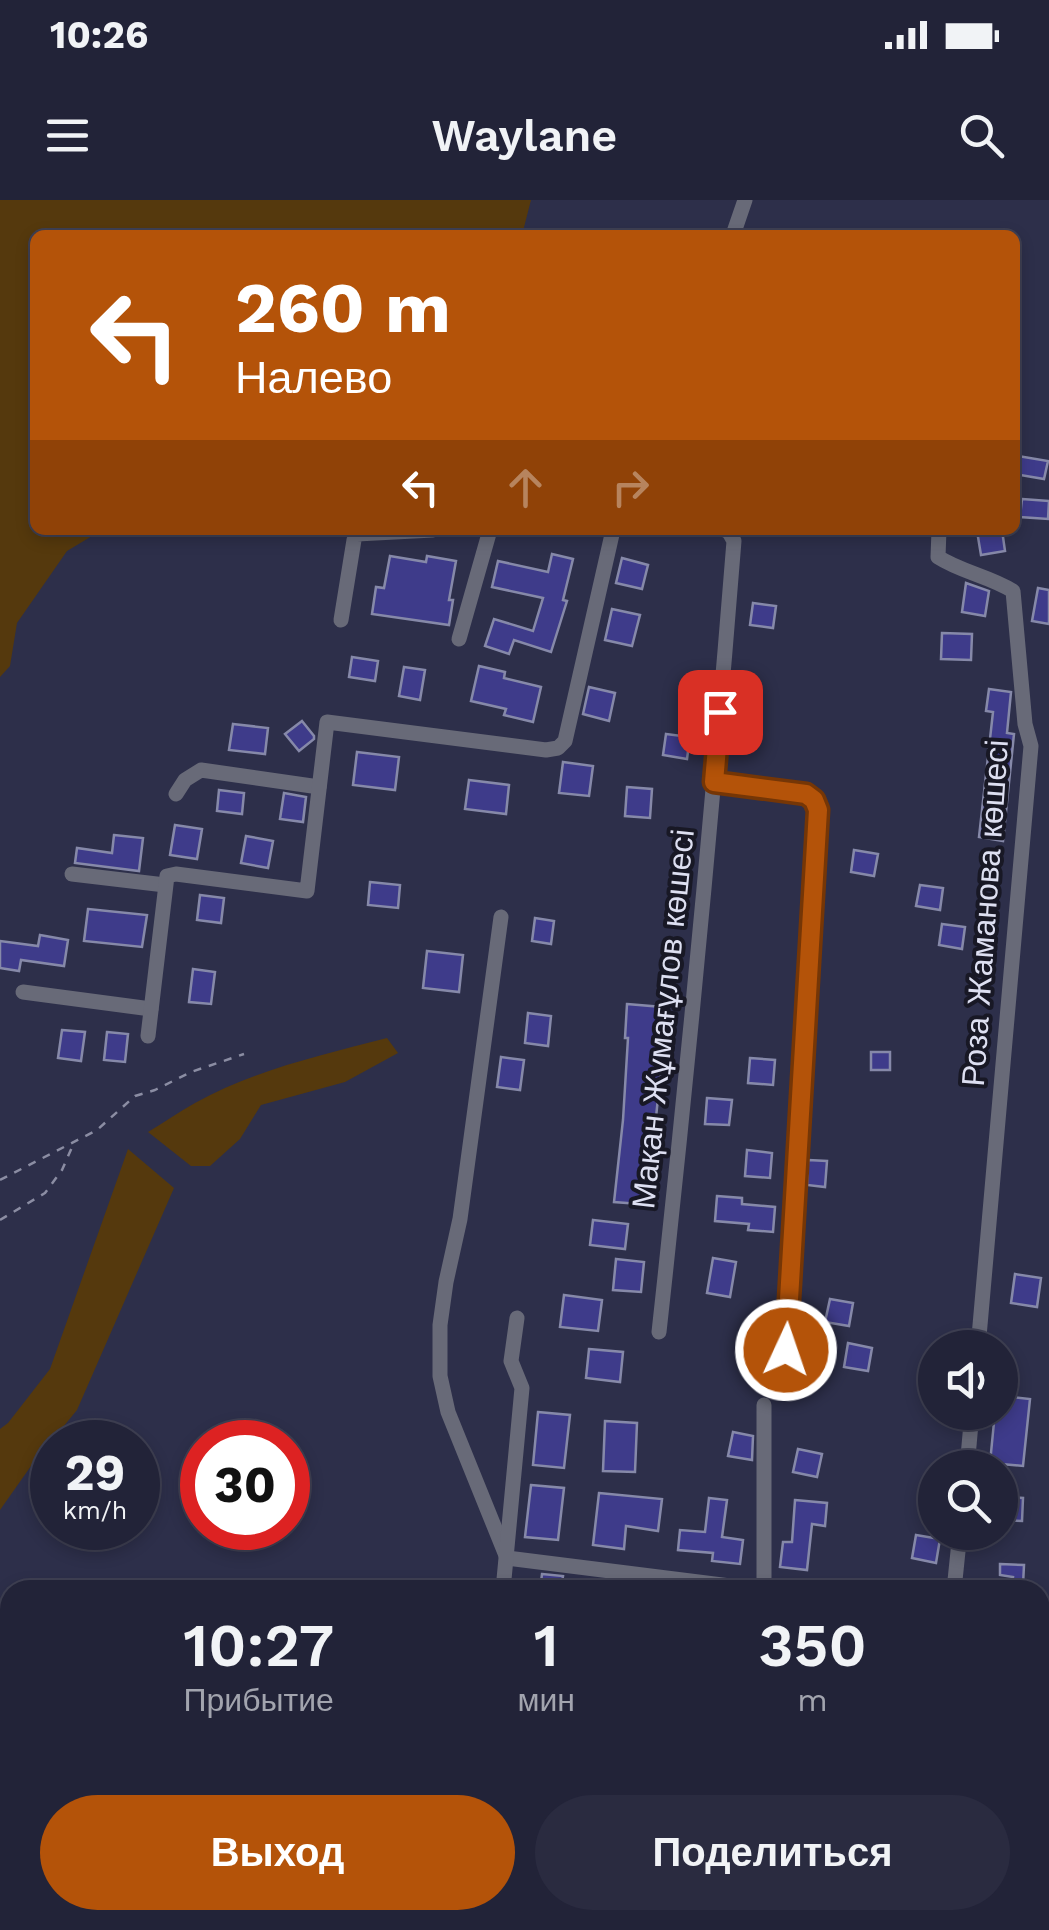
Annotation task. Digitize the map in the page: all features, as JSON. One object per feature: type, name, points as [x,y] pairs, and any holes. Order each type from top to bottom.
[{"type":"street","points":[[736,230],[745,200]]},
{"type":"street","points":[[341,620],[356,535]]},
{"type":"street","points":[[459,639],[489,535]]},
{"type":"street","points":[[148,1036],[166,876],[176,874],[307,891],[327,722],[546,750],[558,748],[565,740],[611,535]]},
{"type":"street","name":"Мақан Жұмағұлов көшесі","points":[[660,1332],[714,782],[734,541],[730,535]]},
{"type":"street","name":"Роза Жаманова көшесі","points":[[939,535],[938,557],[1012,591],[1025,724],[1031,746],[980,1330]]},
{"type":"street","points":[[176,794],[184,780],[201,770],[319,787]]},
{"type":"street","points":[[714,782],[806,794],[818,810],[786,1350]]},
{"type":"street","points":[[72,874],[165,886]]},
{"type":"street","points":[[501,916],[460,1218],[440,1325],[440,1376],[448,1412],[506,1558]]},
{"type":"street","points":[[23,992],[152,1008]]},
{"type":"street","points":[[504,1580],[522,1388],[511,1360],[516,1318]]},
{"type":"street","points":[[763,1580],[764,1405]]},
{"type":"street","points":[[955,1580],[958,1550]]},
{"type":"street","points":[[506,1558],[683,1580]]},
{"type":"path","points":[[0,1180],[97,1130],[134,1096],[244,1054]]},
{"type":"path","points":[[0,1220],[46,1193],[74,1142]]},
{"type":"shaded area","points":[[0,200],[531,200],[523,230],[30,230],[30,535],[94,535],[67,551],[17,623],[10,666],[0,677]]},
{"type":"shaded area","points":[[387,1038],[398,1053],[345,1082],[261,1105],[240,1139],[210,1166],[191,1166],[148,1132],[241,1081]]},
{"type":"shaded area","points":[[128,1149],[174,1188],[77,1410],[69,1420],[30,1420],[30,1467],[0,1510],[0,1429],[50,1369]]},
{"type":"building","points":[[1020,456],[1048,461],[1044,479],[1020,475]]},
{"type":"building","points":[[1022,499],[1049,501],[1048,519],[1020,517]]},
{"type":"building","points":[[978,535],[1003,535],[1005,551],[981,555]]},
{"type":"building","points":[[552,554],[573,559],[563,600],[567,601],[551,652],[514,640],[509,654],[485,646],[494,619],[533,631],[543,598],[492,587],[498,561],[548,572]]},
{"type":"building","points":[[390,556],[426,562],[427,556],[456,561],[449,625],[372,614],[376,587],[384,588]]},
{"type":"building","points":[[622,558],[648,565],[642,589],[616,583]]},
{"type":"building","points":[[966,583],[989,591],[985,616],[962,612]]},
{"type":"building","points":[[1038,588],[1049,590],[1049,624],[1032,621]]},
{"type":"building","points":[[753,603],[776,606],[773,628],[750,625]]},
{"type":"building","points":[[612,609],[640,615],[632,646],[605,640]]},
{"type":"building","points":[[942,633],[972,634],[971,660],[941,659]]},
{"type":"building","points":[[352,657],[378,661],[375,681],[349,677]]},
{"type":"building","points":[[479,666],[505,672],[504,678],[541,687],[533,722],[504,715],[506,709],[471,701]]},
{"type":"building","points":[[404,667],[425,670],[420,700],[399,696]]},
{"type":"building","points":[[589,687],[615,693],[609,721],[583,714]]},
{"type":"building","points":[[989,689],[1011,692],[1007,733],[1014,734],[1003,841],[979,837],[993,712],[986,711]]},
{"type":"building","points":[[302,721],[314,739],[299,751],[285,734]]},
{"type":"building","points":[[233,724],[268,728],[265,754],[229,750]]},
{"type":"building","points":[[666,734],[690,737],[687,759],[663,755]]},
{"type":"building","points":[[357,752],[399,757],[395,790],[353,785]]},
{"type":"building","points":[[563,762],[593,766],[589,796],[559,793]]},
{"type":"building","points":[[469,780],[509,785],[506,814],[465,809]]},
{"type":"building","points":[[627,787],[652,789],[650,818],[625,816]]},
{"type":"building","points":[[219,790],[244,793],[242,814],[217,811]]},
{"type":"building","points":[[284,793],[306,797],[303,822],[280,819]]},
{"type":"building","points":[[175,825],[202,829],[197,859],[170,855]]},
{"type":"building","points":[[114,835],[143,838],[139,871],[75,863],[77,848],[112,853]]},
{"type":"building","points":[[246,836],[273,841],[268,868],[241,863]]},
{"type":"building","points":[[854,850],[878,854],[874,876],[851,872]]},
{"type":"building","points":[[370,882],[400,885],[398,908],[368,905]]},
{"type":"building","points":[[920,885],[943,888],[940,910],[916,906]]},
{"type":"building","points":[[200,895],[224,898],[221,923],[197,920]]},
{"type":"building","points":[[88,909],[147,915],[142,947],[84,941]]},
{"type":"building","points":[[535,918],[554,921],[551,944],[532,941]]},
{"type":"building","points":[[942,924],[965,927],[962,949],[939,945]]},
{"type":"building","points":[[40,935],[68,940],[64,966],[21,960],[19,971],[0,968],[0,941],[38,946]]},
{"type":"building","points":[[427,951],[463,955],[459,992],[423,988]]},
{"type":"building","points":[[193,969],[215,972],[211,1004],[189,1002]]},
{"type":"building","points":[[627,1004],[662,1007],[653,1205],[614,1202],[623,1120]]},
{"type":"building","points":[[528,1013],[551,1016],[548,1046],[525,1043]]},
{"type":"building","points":[[62,1030],[85,1032],[81,1061],[58,1058]]},
{"type":"building","points":[[107,1032],[128,1034],[125,1062],[104,1060]]},
{"type":"building","points":[[871,1052],[890,1052],[890,1070],[871,1070]]},
{"type":"building","points":[[501,1057],[524,1060],[520,1090],[497,1087]]},
{"type":"building","points":[[750,1058],[775,1060],[773,1085],[748,1083]]},
{"type":"building","points":[[707,1098],[732,1100],[729,1125],[705,1124]]},
{"type":"building","points":[[747,1150],[772,1153],[770,1178],[745,1176]]},
{"type":"building","points":[[808,1160],[827,1161],[825,1187],[807,1185]]},
{"type":"building","points":[[717,1196],[742,1198],[742,1204],[775,1207],[773,1232],[748,1230],[749,1224],[715,1221]]},
{"type":"building","points":[[593,1220],[628,1224],[625,1249],[590,1245]]},
{"type":"building","points":[[713,1258],[736,1262],[730,1297],[707,1293]]},
{"type":"building","points":[[616,1259],[644,1262],[641,1292],[613,1290]]},
{"type":"building","points":[[1015,1274],[1041,1278],[1037,1307],[1011,1303]]},
{"type":"building","points":[[564,1295],[602,1300],[598,1331],[560,1327]]},
{"type":"building","points":[[830,1299],[853,1303],[849,1326],[825,1322]]},
{"type":"building","points":[[848,1343],[872,1348],[868,1371],[844,1367]]},
{"type":"building","points":[[589,1349],[623,1352],[620,1382],[586,1378]]},
{"type":"building","points":[[1018,1398],[1030,1399],[1023,1466],[1018,1466],[1018,1450],[991,1450],[993,1430],[1018,1430]]},
{"type":"building","points":[[538,1412],[570,1415],[564,1468],[533,1465]]},
{"type":"building","points":[[605,1421],[637,1423],[635,1472],[603,1471]]},
{"type":"building","points":[[733,1432],[753,1436],[752,1460],[728,1456]]},
{"type":"building","points":[[798,1449],[822,1454],[817,1477],[793,1472]]},
{"type":"building","points":[[531,1485],[564,1488],[558,1540],[525,1537]]},
{"type":"building","points":[[599,1493],[662,1499],[658,1531],[626,1526],[624,1549],[593,1545]]},
{"type":"building","points":[[709,1498],[727,1500],[722,1537],[743,1540],[740,1564],[712,1561],[713,1553],[678,1550],[680,1530],[705,1532]]},
{"type":"building","points":[[1018,1498],[1023,1498],[1022,1521],[1018,1521]]},
{"type":"building","points":[[795,1500],[827,1503],[825,1526],[812,1524],[807,1570],[780,1567],[783,1542],[792,1542]]},
{"type":"building","points":[[916,1535],[918,1550],[938,1550],[936,1563],[912,1558]]},
{"type":"building","points":[[1000,1564],[1024,1565],[1023,1580],[1000,1575]]},
{"type":"building","points":[[542,1574],[563,1576],[562,1580],[541,1580]]},
{"type":"route","points":[[720,712],[714,782],[806,794],[818,810],[786,1350]]}]
